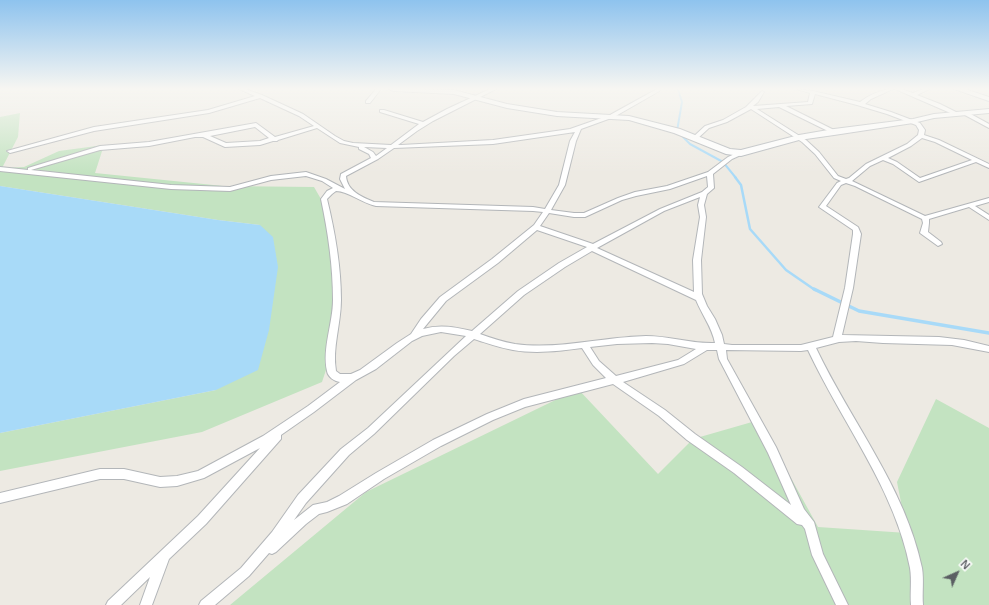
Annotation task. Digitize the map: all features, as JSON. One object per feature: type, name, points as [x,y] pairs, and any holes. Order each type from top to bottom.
[{"type":"street","points":[[10,151],[94,129],[169,117]]},
{"type":"street","points":[[304,117],[333,138],[371,153],[374,158],[370,162]]},
{"type":"street","points":[[402,117],[424,124]]},
{"type":"street","points":[[352,193],[343,178],[343,175],[387,152],[409,133],[437,117]]},
{"type":"street","points":[[353,145],[393,147],[493,142],[578,129],[609,117]]},
{"type":"street","points":[[618,117],[653,124],[695,138],[729,152],[741,153]]},
{"type":"street","points":[[695,138],[707,127],[732,117]]},
{"type":"street","points":[[765,117],[799,138],[817,153],[836,178],[844,182],[857,185],[925,218],[989,200]]},
{"type":"street","points":[[804,117],[834,132]]},
{"type":"street","points":[[901,117],[918,124],[922,130],[922,136]]},
{"type":"street","points":[[0,169],[172,187],[230,189],[271,178],[306,174],[324,180],[339,189],[352,193],[369,202],[382,204],[533,209],[574,215],[585,215],[620,199],[635,194],[668,188],[710,173],[730,158],[741,153],[799,138],[913,121],[929,117]]},
{"type":"street","points":[[969,117],[989,126]]},
{"type":"street","points":[[21,171],[44,166],[100,148],[149,144],[256,125],[275,140]]},
{"type":"street","points":[[204,135],[225,145],[260,143],[275,140],[318,126]]},
{"type":"street","points":[[0,498],[100,474],[124,474],[160,482],[177,481],[200,475],[266,439],[311,409],[352,378],[366,371],[415,334],[424,321],[443,300],[495,261],[536,227],[548,211],[562,185],[569,161],[572,141],[577,134],[578,129]]},
{"type":"street","points":[[836,339],[849,288],[857,234],[856,229],[850,224],[822,206],[839,184],[851,180],[868,165],[909,145],[922,136]]},
{"type":"street","points":[[922,136],[937,141],[989,166]]},
{"type":"street","points":[[884,158],[895,163],[919,180],[977,160]]},
{"type":"street","points":[[245,572],[276,536],[302,499],[344,452],[371,431],[451,354],[521,293],[562,265],[640,221],[704,193],[711,188],[712,183],[709,177],[710,173]]},
{"type":"street","points":[[339,189],[327,193],[324,199],[332,236],[336,269],[337,301],[330,360],[332,373],[338,378],[352,378]]},
{"type":"street","points":[[704,193],[701,205],[703,217],[697,260],[697,287],[699,298],[703,308],[711,319],[721,346],[723,359],[772,450],[790,494],[800,513],[810,526],[818,555],[842,605]]},
{"type":"street","points":[[971,206],[989,218]]},
{"type":"street","points":[[925,218],[926,223],[924,232],[938,244]]},
{"type":"street","points":[[536,227],[592,248],[699,298]]},
{"type":"street","points":[[415,334],[430,330],[444,329],[473,335],[514,347],[531,349],[586,346],[616,341],[664,340],[706,347],[811,347],[828,340],[846,338],[884,340],[923,339],[965,342],[989,348]]},
{"type":"street","points":[[586,346],[596,363],[615,380],[656,408],[690,437],[738,470],[810,526]]},
{"type":"street","points":[[205,605],[245,572],[302,520],[317,509],[328,507],[343,500],[380,476],[437,444],[490,417],[524,403],[680,362],[706,347]]},
{"type":"street","points":[[811,347],[826,380],[890,491],[903,520],[916,570],[917,605]]},
{"type":"street","points":[[112,605],[202,520],[286,426]]},
{"type":"street","points":[[146,605],[163,558]]},
{"type":"green space","points":[[0,117],[20,117],[18,137],[2,168],[24,167],[59,151],[104,145],[95,173],[223,186],[314,187],[325,206],[337,285],[335,343],[322,382],[202,432],[0,471],[0,433],[216,390],[260,225],[218,220],[0,186]]},
{"type":"green space","points":[[578,389],[658,474],[693,439],[759,420],[818,527],[907,533],[897,482],[936,399],[989,428],[989,605],[230,605],[366,492]]},
{"type":"water","points":[[0,186],[218,220],[260,225],[273,237],[278,267],[269,330],[258,370],[216,390],[0,433]]},
{"type":"waterway","points":[[679,117],[677,131],[690,144],[723,162],[736,178]]},
{"type":"waterway","points":[[735,177],[741,185],[750,229],[786,270],[815,290]]},
{"type":"waterway","points":[[814,289],[859,311],[989,333]]}]
